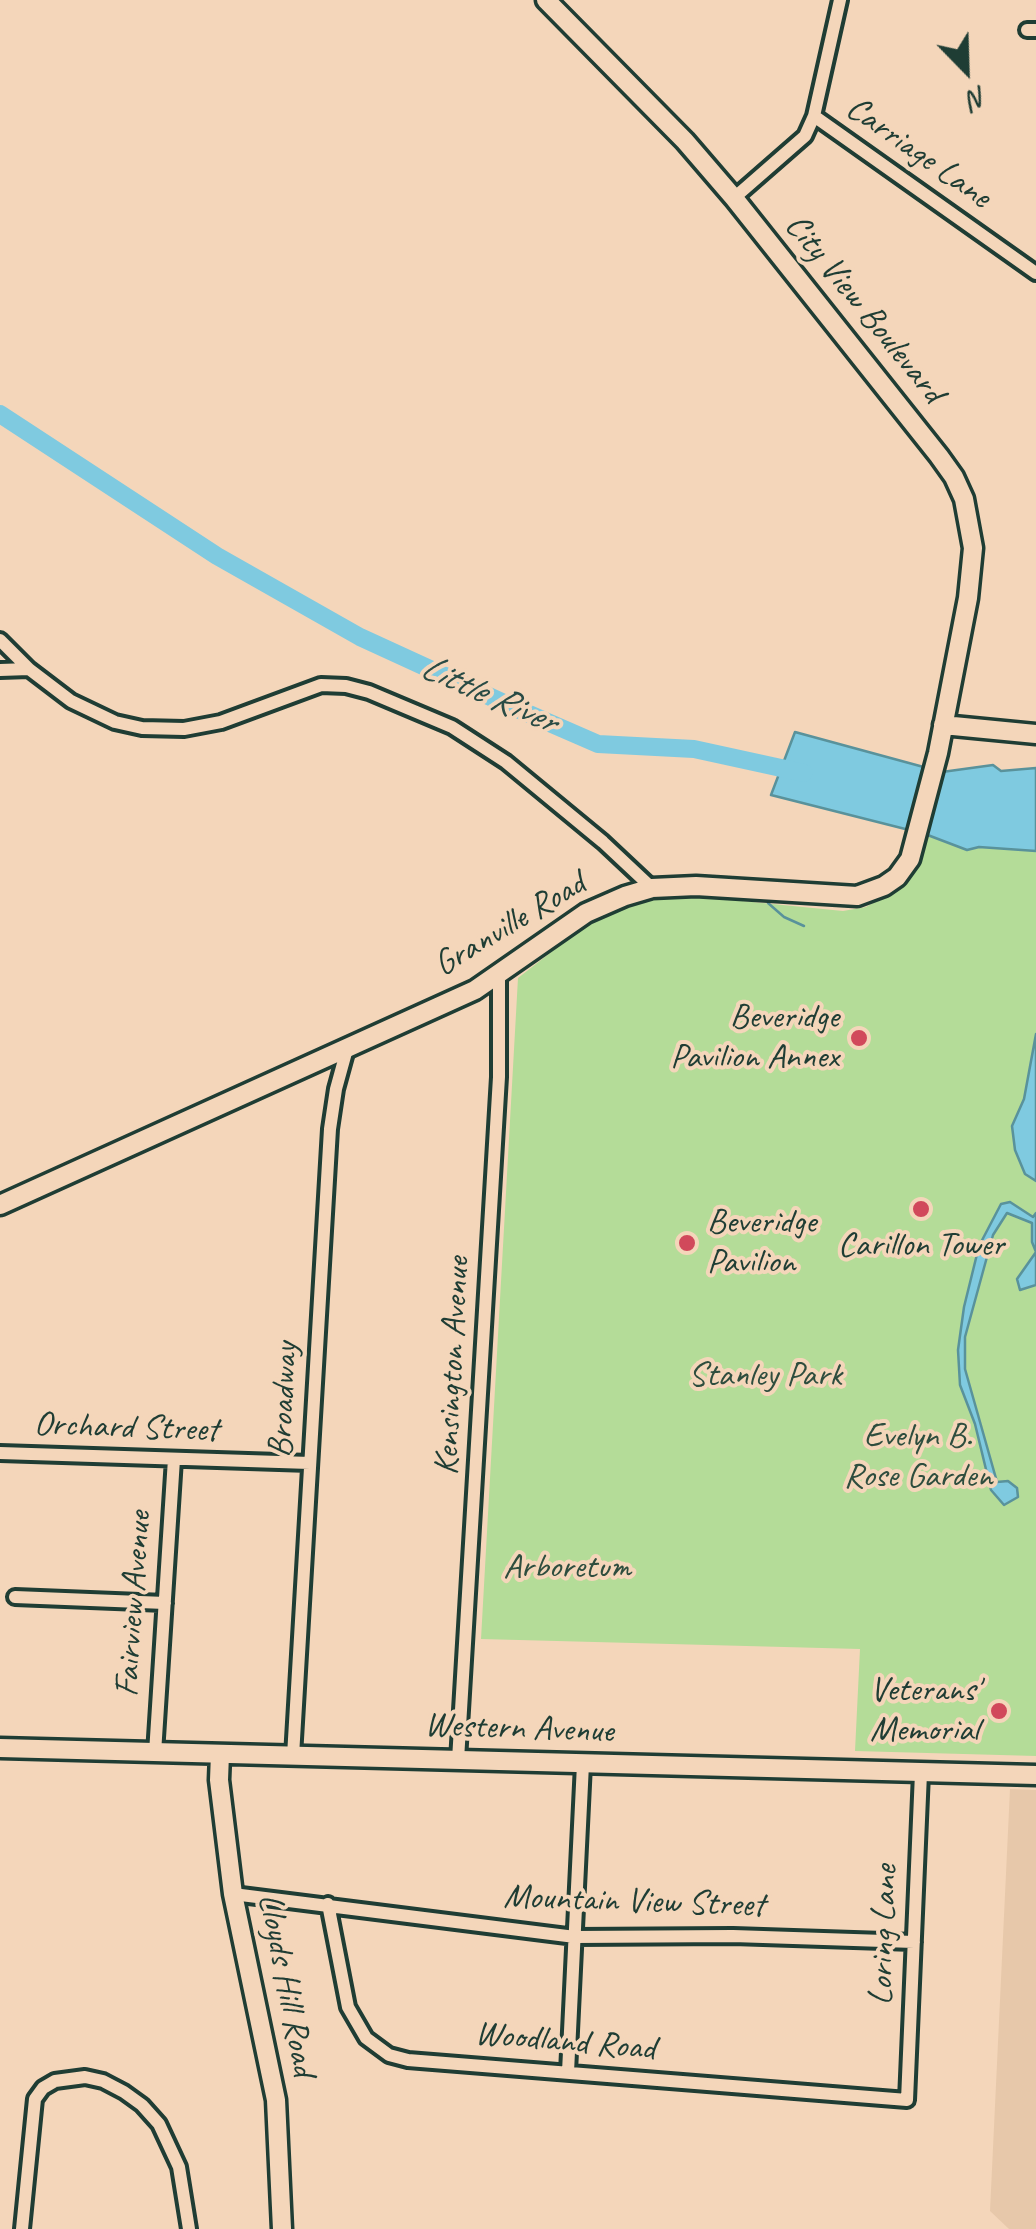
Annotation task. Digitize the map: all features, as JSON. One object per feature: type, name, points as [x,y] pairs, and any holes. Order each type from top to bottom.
[{"type":"street","name":"City View Boulevard","points":[[546,0],[686,141],[954,477],[964,499],[973,548],[944,726]]},
{"type":"street","points":[[734,198],[805,136],[814,116],[840,0]]},
{"type":"street","name":"Carriage Lane","points":[[814,116],[1036,273]]},
{"type":"street","points":[[0,640],[61,694],[93,713],[127,726],[156,729],[221,722],[314,686],[361,690],[442,722],[473,740],[532,782],[652,888]]},
{"type":"street","points":[[0,670],[29,669]]},
{"type":"street","points":[[944,726],[1036,734]]},
{"type":"street","name":"Granville Road","points":[[0,1205],[475,990],[586,913],[626,896],[652,888],[720,886],[863,895],[884,886],[897,877],[913,851],[944,726]]},
{"type":"street","points":[[626,863],[626,896]]},
{"type":"street","name":"Kensington Avenue","points":[[458,1760],[498,1097],[499,974]]},
{"type":"street","name":"Broadway","points":[[293,1756],[330,1129],[347,1049]]},
{"type":"street","name":"Orchard Street","points":[[0,1454],[310,1463]]},
{"type":"street","name":"Fairview Avenue","points":[[155,1753],[174,1460]]},
{"type":"street","points":[[15,1596],[164,1603]]},
{"type":"street","name":"Western Avenue","points":[[0,1748],[1036,1775]]},
{"type":"street","name":"Lloyds Hill Road","points":[[220,1754],[219,1780],[234,1894],[274,2086],[282,2229]]},
{"type":"street","points":[[568,2072],[582,1764]]},
{"type":"street","name":"Loring Lane","points":[[907,2100],[921,1773]]},
{"type":"street","name":"Mountain View Street","points":[[234,1894],[576,1937],[733,1936],[914,1942]]},
{"type":"street","name":"Woodland Road","points":[[328,1904],[348,2008],[356,2025],[380,2052],[408,2060],[907,2100]]},
{"type":"street","points":[[22,2229],[35,2099],[43,2088],[56,2081],[85,2077],[114,2086],[142,2105],[159,2124],[180,2167],[189,2229]]},
{"type":"shaded area","points":[[1010,1789],[1036,1790],[1036,2229],[1009,2229],[990,2211]]},
{"type":"green space","name":"Stanley Park","points":[[925,834],[967,850],[979,847],[1036,851],[1036,1756],[855,1751],[860,1649],[481,1639],[518,978],[578,931],[627,904],[672,894],[843,911],[866,907],[899,887],[903,871]]},
{"type":"water","points":[[795,732],[942,772],[993,765],[1001,771],[1036,768],[1036,851],[979,847],[967,850],[925,834],[771,795]]},
{"type":"water","points":[[1036,1034],[1036,1181],[1025,1174],[1015,1150],[1012,1126],[1024,1099]]},
{"type":"water","points":[[1010,1202],[1033,1217],[1036,1213],[1036,1252],[1032,1223],[1007,1213],[993,1235],[965,1337],[965,1369],[997,1482],[1008,1481],[1017,1488],[1018,1497],[1004,1505],[991,1490],[975,1424],[960,1385],[958,1350],[979,1246],[1001,1204]]},
{"type":"water","points":[[1036,1252],[1036,1285],[1020,1290],[1017,1279]]},
{"type":"waterway","name":"Little River","points":[[0,414],[217,556],[360,637],[506,704],[598,744],[694,749],[804,773]]},
{"type":"waterway","points":[[768,903],[784,917],[804,926]]},
{"type":"place","name":"Beveridge Pavilion Annex","points":[[859,1038]]},
{"type":"place","name":"Carillon Tower","points":[[921,1209]]},
{"type":"place","name":"Beveridge Pavilion","points":[[687,1243]]},
{"type":"place","name":"Veterans' Memorial","points":[[999,1711]]},
{"type":"park label","name":"Evelyn B. Rose Garden","points":[[918,1457]]},
{"type":"park label","name":"Arboretum","points":[[567,1568]]}]
